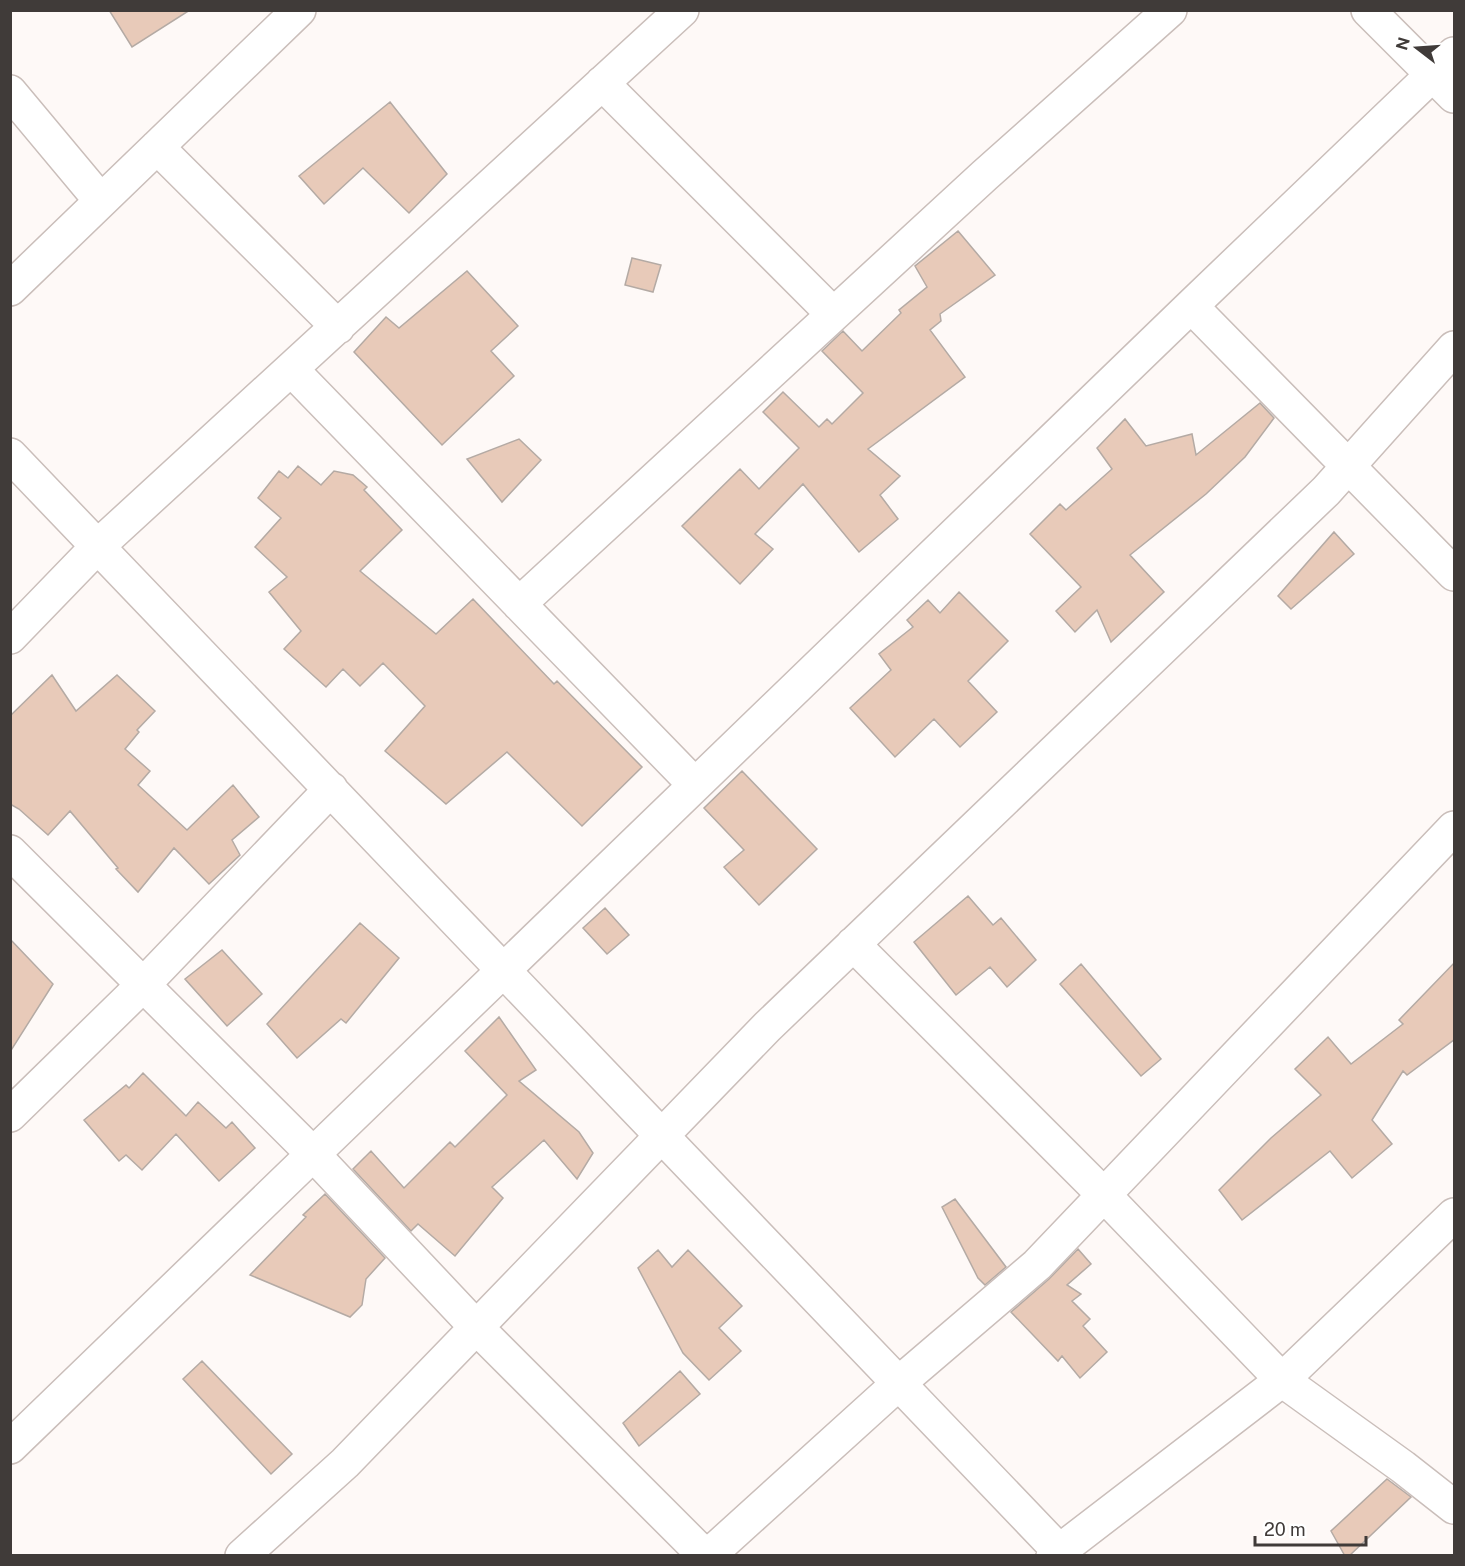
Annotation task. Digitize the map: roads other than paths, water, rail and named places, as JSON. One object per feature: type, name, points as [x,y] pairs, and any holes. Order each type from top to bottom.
[{"type":"street","points":[[10,289],[298,10]]},
{"type":"street","points":[[10,637],[98,546],[682,10]]},
{"type":"street","points":[[519,604],[985,175],[1170,10]]},
{"type":"street","points":[[10,1447],[1191,306],[1447,75],[1368,10]]},
{"type":"street","points":[[602,83],[833,314]]},
{"type":"street","points":[[10,92],[101,201]]},
{"type":"street","points":[[158,147],[338,327]]},
{"type":"street","points":[[1191,306],[1455,574]]},
{"type":"street","points":[[242,1556],[345,1462],[767,1027],[1326,490],[1455,348]]},
{"type":"street","points":[[291,369],[695,785]]},
{"type":"street","points":[[10,455],[899,1383],[1059,1554],[1282,1380],[1455,1215]]},
{"type":"street","points":[[10,1115],[143,985],[331,789]]},
{"type":"street","points":[[10,852],[313,1154],[476,1327],[706,1556],[899,1383],[1037,1265],[1455,828]]},
{"type":"street","points":[[853,944],[1104,1195],[1282,1380],[1455,1507]]}]
